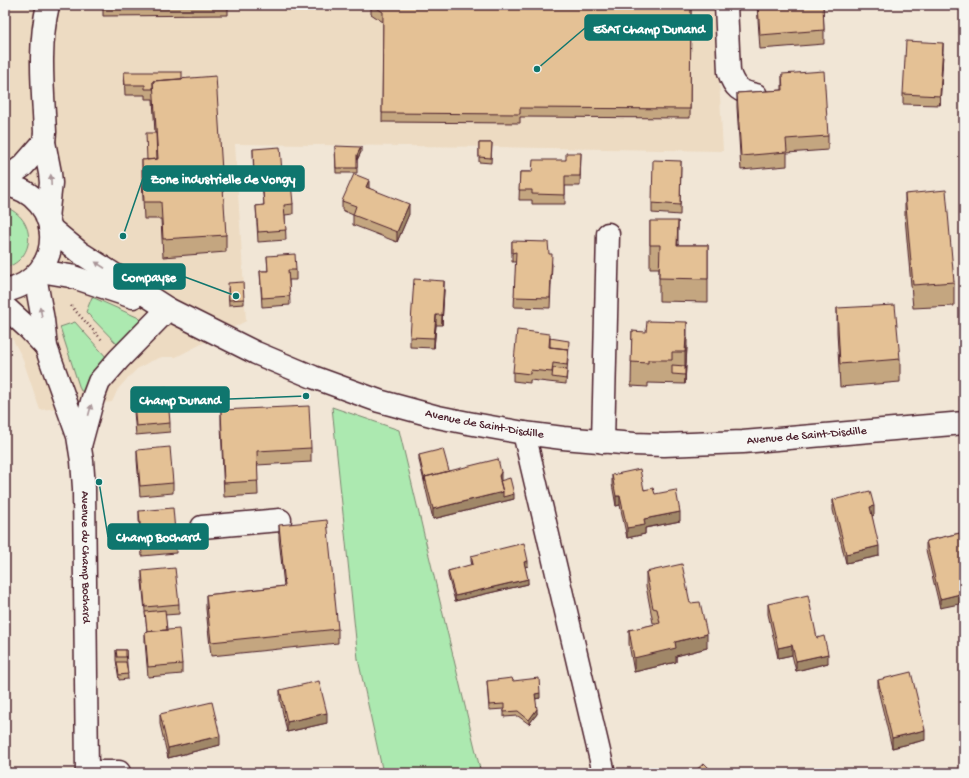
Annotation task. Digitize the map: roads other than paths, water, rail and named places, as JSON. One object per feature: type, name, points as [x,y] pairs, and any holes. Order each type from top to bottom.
[{"type":"street","points":[[5,291],[15,289],[26,284],[37,273],[47,257],[49,250],[51,235],[49,223],[51,183],[44,142],[45,132],[41,63],[48,5]]},
{"type":"street","points":[[726,5],[730,72],[732,81],[742,91],[756,95]]},
{"type":"street","points":[[5,179],[23,166],[44,142]]},
{"type":"street","name":"Avenue de Saint-Disdille","points":[[5,185],[22,190],[30,195],[43,210],[49,223],[79,252],[168,309],[256,353],[313,377],[364,396],[438,416],[524,433],[603,442],[664,445],[718,443],[964,423]]},
{"type":"street","points":[[603,442],[608,234]]},
{"type":"street","points":[[37,273],[64,274],[87,280],[168,309],[119,358],[99,382],[93,398],[80,448]]},
{"type":"street","name":"Avenue du Champ Bochard","points":[[37,273],[46,348],[78,436],[82,462],[84,488],[87,772]]},
{"type":"street","name":"Avenue du Champ Bochard","points":[[5,307],[23,323],[46,348]]},
{"type":"street","points":[[524,433],[604,773]]},
{"type":"street","points":[[202,527],[280,520]]},
{"type":"street","points":[[87,772],[119,773]]},
{"type":"place","name":"ESAT Champ Dunand","points":[[537,69]]},
{"type":"place","name":"Zone industrielle de Vongy","points":[[123,236]]},
{"type":"place","name":"Compayse","points":[[236,296]]},
{"type":"place","name":"Champ Dunand","points":[[306,396]]},
{"type":"place","name":"Champ Bochard","points":[[99,482]]}]
